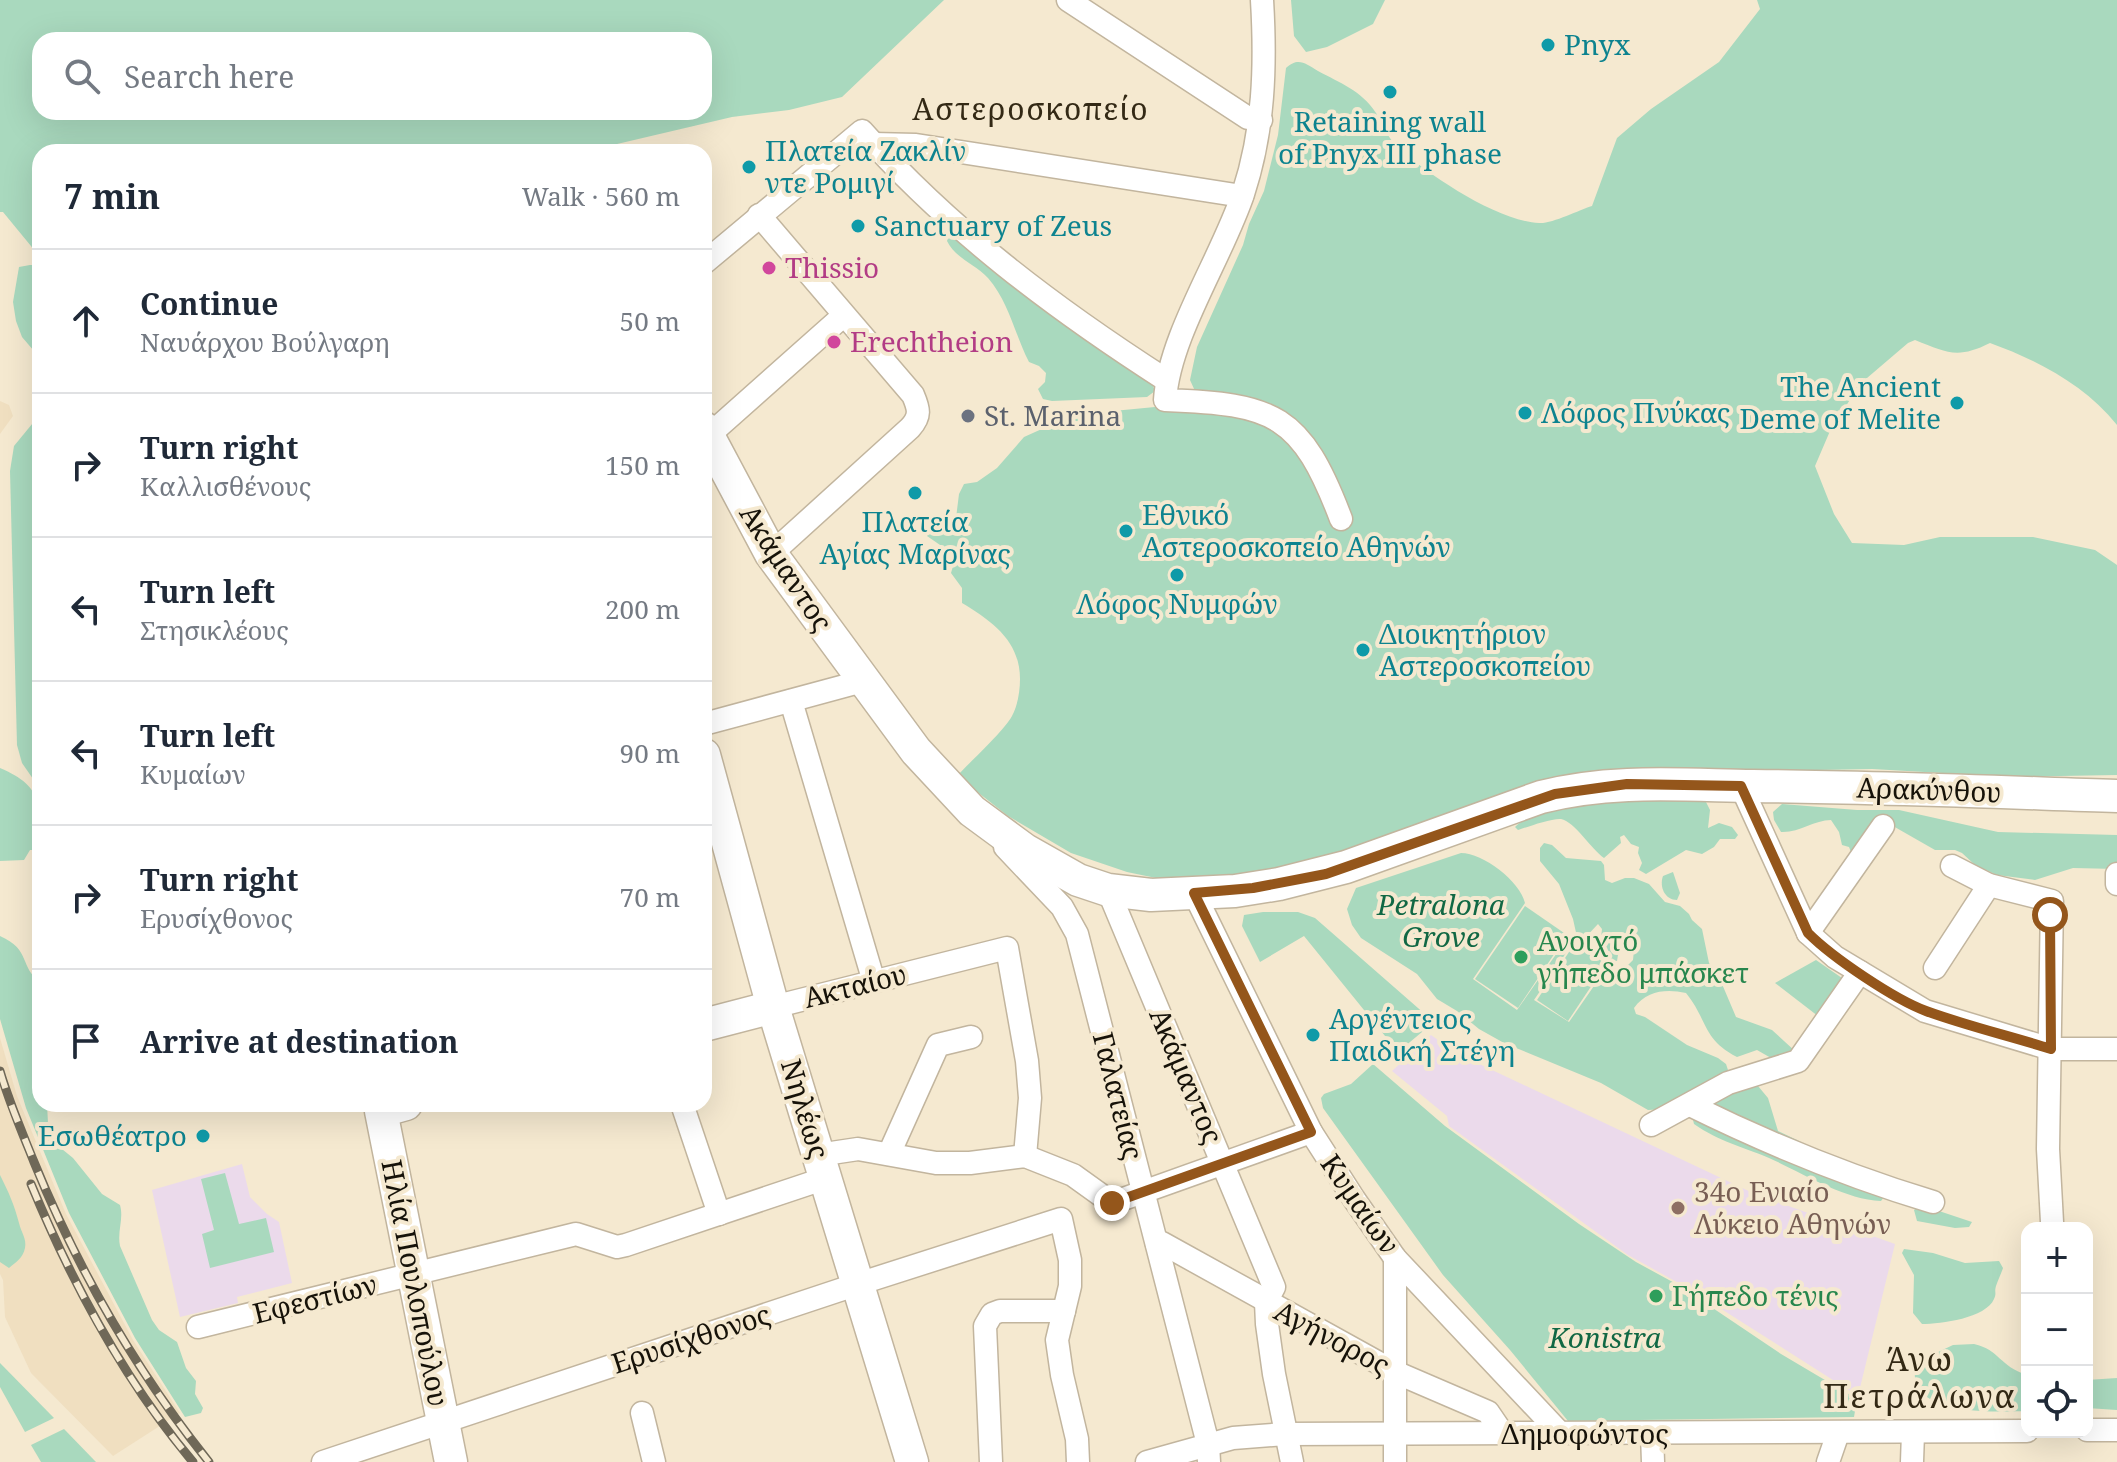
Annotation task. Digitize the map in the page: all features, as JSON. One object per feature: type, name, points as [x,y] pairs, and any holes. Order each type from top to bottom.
[{"type":"street","points":[[1068,0],[1248,118],[1261,120]]},
{"type":"street","points":[[1166,390],[1182,337],[1242,196],[1261,120],[1265,75],[1262,0]]},
{"type":"street","points":[[712,256],[759,215],[867,138],[1242,196]]},
{"type":"street","points":[[867,138],[962,232],[1166,390],[1206,402],[1237,406],[1280,421],[1290,428],[1320,469],[1341,519]]},
{"type":"street","points":[[759,215],[913,395],[919,408],[918,418],[910,428],[771,554]]},
{"type":"street","points":[[712,427],[843,316]]},
{"type":"street","name":"Ακάμαντος","points":[[712,443],[771,554],[863,681],[916,751],[1062,907],[1077,934]]},
{"type":"street","points":[[712,722],[863,681]]},
{"type":"street","points":[[791,701],[874,982]]},
{"type":"street","name":"Νηλέως","points":[[712,784],[773,1007],[912,1462]]},
{"type":"street","name":"Αρακύνθου","points":[[1108,890],[1151,895],[1194,893],[1253,888],[1326,874],[1541,797],[1627,784],[1881,787],[2117,796]]},
{"type":"street","points":[[1741,786],[1808,933],[1835,957],[1925,1011],[2051,1049],[2117,1049]]},
{"type":"street","name":"Ακάμαντος","points":[[972,811],[1025,850],[1078,880],[1108,890],[1274,1287],[1266,1302],[1274,1374],[1292,1462]]},
{"type":"street","points":[[1808,933],[1883,826]]},
{"type":"street","points":[[1952,866],[1989,885],[2052,901],[2048,1149],[2052,1222]]},
{"type":"street","points":[[2117,874],[2117,884]]},
{"type":"street","points":[[1935,968],[1989,885]]},
{"type":"street","name":"Κυμαίων","points":[[1194,893],[1311,1132],[1395,1258],[1560,1433]]},
{"type":"street","name":"Γαλατείας","points":[[1077,934],[1208,1453]]},
{"type":"street","name":"Ακταίου","points":[[712,1023],[1007,948],[1027,1061],[1030,1098],[1025,1156]]},
{"type":"street","points":[[1651,1125],[1728,1083],[1798,1061],[1860,972]]},
{"type":"street","points":[[889,1154],[938,1045],[971,1037]]},
{"type":"street","points":[[1690,1105],[1744,1130],[1897,1191],[1933,1202]]},
{"type":"street","name":"Ηλία Πουλοπούλου","points":[[390,1112],[414,1275],[451,1462]]},
{"type":"street","points":[[685,1112],[719,1214],[858,1149],[936,1163],[970,1163],[1025,1156],[1073,1175],[1112,1203],[1311,1132]]},
{"type":"street","name":"Εφεστίων","points":[[198,1327],[576,1234],[617,1247],[719,1214]]},
{"type":"street","name":"Ερυσίχθονος","points":[[323,1462],[1061,1219],[1070,1260],[1070,1286],[1064,1311]]},
{"type":"street","name":"Αγήνορος","points":[[1157,1244],[1162,1243],[1395,1372],[1488,1412],[1503,1434]]},
{"type":"street","points":[[1395,1258],[1395,1462]]},
{"type":"street","points":[[991,1462],[985,1326],[992,1314],[1000,1311],[1064,1311],[1057,1340],[1077,1439],[1078,1462]]},
{"type":"street","points":[[642,1413],[654,1462]]},
{"type":"street","points":[[2093,1430],[2117,1430]]},
{"type":"street","name":"Δημοφώντος","points":[[1147,1462],[1208,1453],[1233,1438],[1285,1434],[2021,1431]]},
{"type":"street","points":[[1828,1462],[1838,1433]]},
{"type":"street","points":[[1912,1462],[1913,1433]]},
{"type":"street","points":[[1652,1434],[1653,1462]]},
{"type":"shaded area","points":[[0,401],[9,405],[13,416],[0,434]]},
{"type":"shaded area","name":"34ο Ενιαίο Λύκειο Αθηνών","points":[[1431,1035],[1458,1054],[1755,1194],[1895,1244],[1858,1396],[1693,1291],[1628,1255],[1449,1126],[1447,1116],[1392,1071]]},
{"type":"shaded area","points":[[0,1038],[17,1096],[66,1214],[133,1340],[180,1413],[113,1456],[31,1373],[5,1317],[0,1274]]},
{"type":"shaded area","points":[[242,1164],[250,1197],[279,1222],[292,1283],[237,1297],[238,1303],[180,1317],[152,1190]]},
{"type":"green space","points":[[0,0],[944,0],[842,97],[789,110],[732,117],[617,144],[32,144],[32,247],[0,212]]},
{"type":"green space","points":[[1291,0],[1385,0],[1373,24],[1327,47],[1306,52],[1294,36]]},
{"type":"green space","points":[[1757,0],[2117,0],[2117,425],[2075,386],[2008,350],[1990,343],[1961,353],[1915,340],[1860,384],[1830,431],[1815,466],[1834,514],[1852,543],[1904,545],[1940,537],[2033,537],[2095,550],[2117,565],[2117,775],[2012,777],[1872,769],[1713,772],[1345,857],[1185,884],[1127,872],[1071,853],[1008,816],[957,776],[1012,716],[1019,693],[1019,666],[1010,643],[994,625],[962,603],[962,588],[951,573],[956,556],[927,536],[928,530],[940,529],[956,518],[959,494],[964,484],[977,482],[997,468],[1024,437],[1061,416],[1155,407],[1180,411],[1195,391],[1190,380],[1197,347],[1264,191],[1278,135],[1286,68],[1298,62],[1305,64],[1357,93],[1370,105],[1399,149],[1465,195],[1504,214],[1544,223],[1592,206],[1617,138],[1651,109],[1719,62],[1760,9]]},
{"type":"green space","points":[[950,231],[1150,378],[1155,391],[1147,397],[1043,399],[1038,389],[1045,382],[1046,373],[1029,362],[995,287],[951,247],[947,241]]},
{"type":"green space","points":[[32,265],[32,349],[22,337],[16,321],[13,302],[19,267]]},
{"type":"green space","points":[[32,424],[32,777],[22,763],[17,745],[10,471],[14,446]]},
{"type":"green space","points":[[0,768],[15,775],[32,791],[32,850],[24,860],[0,861]]},
{"type":"green space","points":[[1664,797],[1705,800],[1710,810],[1708,828],[1719,823],[1732,827],[1738,835],[1735,839],[1720,839],[1702,854],[1686,850],[1646,874],[1639,870],[1642,863],[1639,847],[1631,844],[1624,835],[1620,837],[1621,843],[1604,858],[1572,825],[1561,819],[1518,830],[1515,827],[1544,811],[1564,806]]},
{"type":"green space","points":[[1782,804],[1899,810],[1998,832],[2117,835],[2117,869],[2073,868],[2035,880],[1997,875],[1975,865],[1962,853],[1935,850],[1886,822],[1851,852],[1849,847],[1842,845],[1839,832],[1831,820],[1781,832],[1773,812]]},
{"type":"green space","name":"Petralona Grove","points":[[1544,843],[1552,845],[1566,858],[1601,861],[1605,880],[1612,883],[1634,878],[1649,884],[1665,902],[1680,906],[1702,929],[1709,963],[1736,1017],[1772,1030],[1796,1052],[1771,1058],[1757,1050],[1737,1057],[1711,1036],[1686,993],[1665,991],[1651,994],[1634,1008],[1636,1014],[1687,1045],[1718,1058],[1728,1070],[1726,1075],[1665,1109],[1648,1110],[1601,1083],[1504,1043],[1479,1029],[1437,999],[1417,974],[1361,938],[1352,925],[1347,909],[1356,888],[1461,853],[1480,858],[1516,886],[1525,903],[1473,979],[1517,1010],[1559,950],[1566,953],[1534,1000],[1569,1022],[1605,970],[1628,965],[1633,960],[1633,948],[1626,938],[1620,943],[1617,961],[1607,960],[1600,947],[1602,929],[1598,924],[1583,940],[1577,937],[1559,884],[1540,861],[1540,848]]},
{"type":"green space","points":[[1673,872],[1680,893],[1677,900],[1666,895],[1662,884],[1663,876]]},
{"type":"green space","name":"Ανοιχτό γήπεδο μπάσκετ","points":[[1525,906],[1567,935],[1518,1008],[1475,979]]},
{"type":"green space","points":[[1298,912],[1315,918],[1434,1022],[1398,1052],[1304,936],[1260,962],[1242,926],[1244,915]]},
{"type":"green space","points":[[0,936],[17,947],[32,974],[32,1112],[47,1112],[48,1123],[57,1145],[73,1158],[102,1194],[120,1205],[120,1246],[152,1320],[159,1330],[177,1342],[186,1368],[196,1381],[195,1394],[203,1408],[201,1413],[185,1417],[135,1338],[69,1213],[26,1108],[0,1019]]},
{"type":"green space","name":"Ανοιχτό γήπεδο μπάσκετ","points":[[1575,943],[1606,964],[1568,1021],[1537,1000]]},
{"type":"green space","points":[[1816,960],[1852,985],[1827,1023],[1775,983]]},
{"type":"green space","name":"Konistra","points":[[1373,1064],[1445,1126],[1579,1224],[1636,1262],[1680,1286],[1781,1354],[1857,1399],[1854,1417],[1568,1421],[1443,1275],[1323,1108],[1321,1098],[1324,1094],[1351,1084]]},
{"type":"green space","points":[[1748,1085],[1758,1086],[1768,1098],[1778,1131],[1799,1141],[1884,1197],[1881,1201],[1852,1196],[1722,1140],[1694,1124],[1692,1116],[1704,1104]]},
{"type":"green space","points":[[225,1173],[239,1224],[266,1218],[274,1252],[210,1268],[202,1234],[214,1230],[201,1179]]},
{"type":"green space","points":[[0,1175],[25,1242],[23,1254],[9,1268],[0,1262]]},
{"type":"green space","points":[[1930,1208],[1972,1222],[1969,1227],[1955,1228],[1917,1221],[1914,1210]]},
{"type":"green space","points":[[1904,1249],[1933,1253],[1965,1263],[1999,1261],[2003,1268],[1994,1299],[1989,1306],[1973,1315],[1922,1324],[1913,1313],[1914,1275],[1902,1253]]},
{"type":"green space","points":[[1953,1345],[1983,1347],[2021,1372],[2021,1411],[1954,1408],[1922,1393],[1915,1380],[1917,1362]]},
{"type":"green space","points":[[0,1363],[54,1418],[25,1432],[0,1387]]},
{"type":"green space","points":[[2117,1378],[2117,1410],[2093,1408],[2093,1380]]},
{"type":"green space","points":[[64,1429],[96,1462],[41,1462],[31,1445]]},
{"type":"railway","points":[[0,1071],[51,1202],[89,1280],[133,1356],[209,1462]]},
{"type":"railway","points":[[31,1184],[82,1294],[122,1364],[193,1462]]},
{"type":"place","name":"Pnyx","points":[[1548,45]]},
{"type":"place","name":"Retaining wall of Pnyx III phase","points":[[1390,92]]},
{"type":"place","name":"Πλατεία Ζακλίν ντε Ρομιγί","points":[[749,167]]},
{"type":"place","name":"Sanctuary of Zeus","points":[[858,226]]},
{"type":"place","name":"Thissio","points":[[769,268]]},
{"type":"place","name":"Erechtheion","points":[[834,342]]},
{"type":"place","name":"The Ancient Deme of Melite","points":[[1957,403]]},
{"type":"place","name":"Λόφος Πνύκας","points":[[1525,413]]},
{"type":"place","name":"St. Marina","points":[[968,416]]},
{"type":"place","name":"Πλατεία Αγίας Μαρίνας","points":[[915,493]]},
{"type":"place","name":"Εθνικό Αστεροσκοπείο Αθηνών","points":[[1126,531]]},
{"type":"place","name":"Λόφος Νυμφών","points":[[1177,575]]},
{"type":"place","name":"Διοικητήριον Αστεροσκοπείου","points":[[1363,650]]},
{"type":"place","name":"Ανοιχτό γήπεδο μπάσκετ","points":[[1521,957]]},
{"type":"place","name":"Αργέντειος Παιδική Στέγη","points":[[1313,1035]]},
{"type":"place","name":"Εσωθέατρο","points":[[203,1136]]},
{"type":"place","name":"34ο Ενιαίο Λύκειο Αθηνών","points":[[1678,1208]]},
{"type":"place","name":"Γήπεδο τένις","points":[[1656,1296]]},
{"type":"district","name":"Αστεροσκοπείο","points":[[1031,110]]},
{"type":"district","name":"Άνω Πετράλωνα","points":[[1920,1378]]},
{"type":"route","points":[[1112,1203],[1311,1132],[1194,893],[1235,891],[1326,874],[1541,797],[1574,790],[1662,783],[1741,786],[1808,933],[1818,943],[1835,957],[1925,1011],[2051,1049],[2050,915]]}]
